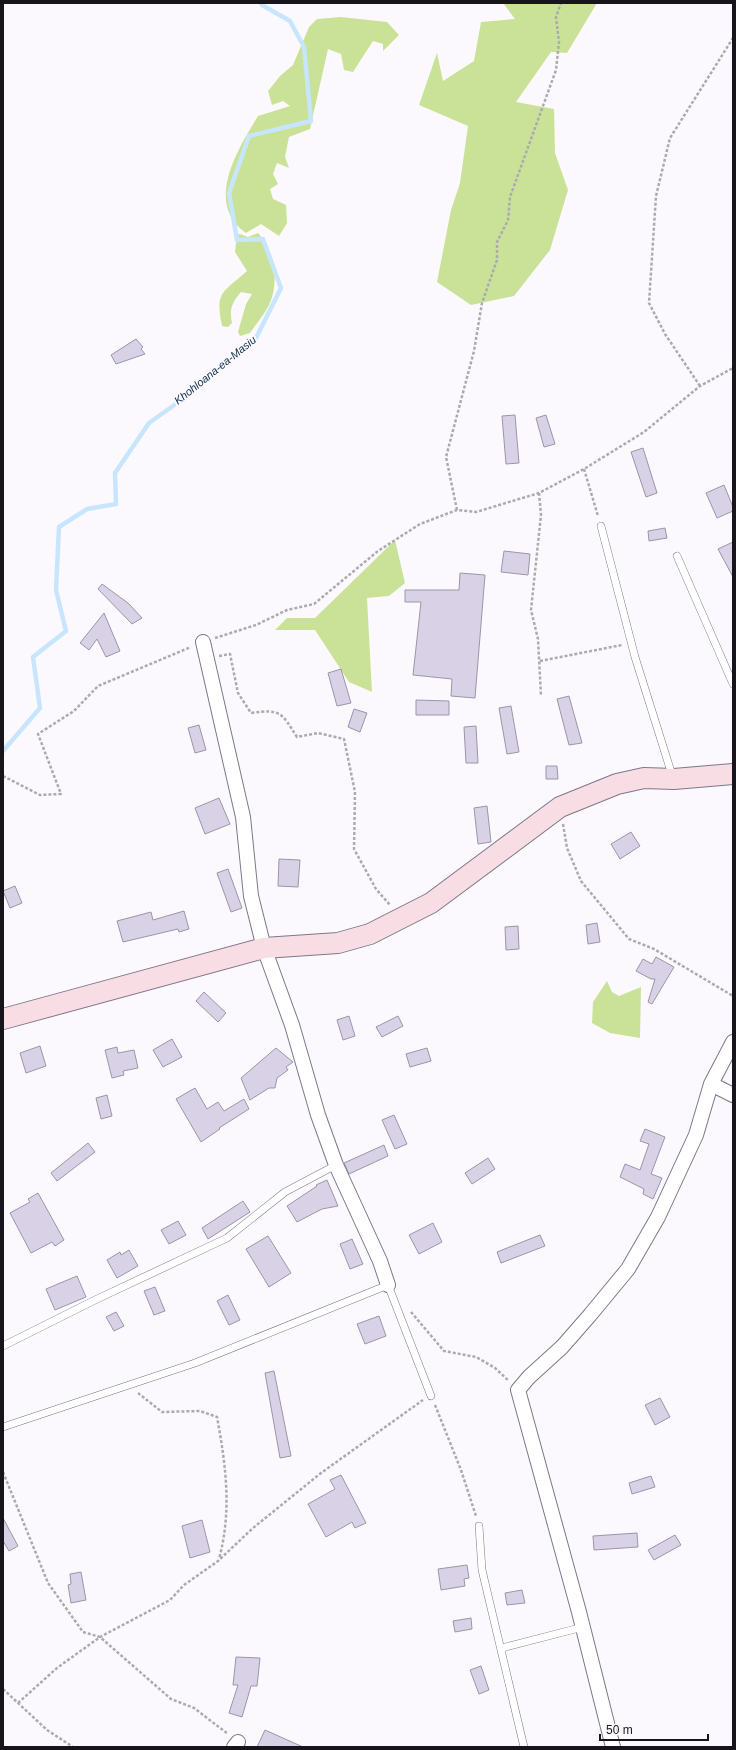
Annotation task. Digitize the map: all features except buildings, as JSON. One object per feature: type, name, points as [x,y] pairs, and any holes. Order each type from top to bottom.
[{"type":"street","points":[[203,642],[243,816],[251,896],[264,948],[292,1026],[318,1115],[336,1165],[380,1261],[388,1285]]},
{"type":"street","points":[[3,1019],[264,948],[338,943],[370,934],[431,903],[560,807],[617,784],[644,778],[674,779],[733,774]]},
{"type":"street","points":[[613,1747],[583,1627],[518,1390],[529,1377],[562,1347],[628,1269],[658,1217],[696,1135],[711,1084],[733,1042]]},
{"type":"street","points":[[711,1084],[733,1095]]},
{"type":"lane","points":[[601,526],[631,643],[674,779]]},
{"type":"lane","points":[[677,556],[733,684]]},
{"type":"lane","points":[[3,1346],[95,1300],[227,1238],[285,1192],[336,1165]]},
{"type":"lane","points":[[3,1427],[195,1363],[388,1285],[431,1396]]},
{"type":"lane","points":[[479,1526],[482,1570],[502,1648],[524,1747]]},
{"type":"lane","points":[[502,1648],[583,1627]]},
{"type":"path","points":[[457,510],[446,457],[474,351],[482,303],[497,260],[497,242],[508,220],[510,197],[556,70],[559,42],[556,17],[561,3]]},
{"type":"path","points":[[700,386],[665,334],[649,303],[656,196],[670,138],[733,38]]},
{"type":"path","points":[[3,776],[40,795],[61,794],[38,734],[74,711],[98,686],[203,642],[256,625],[287,610],[314,604],[378,551],[420,524],[457,510],[476,512],[539,493],[584,469],[644,432],[700,386],[733,368]]},
{"type":"path","points":[[584,469],[601,526]]},
{"type":"path","points":[[539,493],[541,515],[531,610],[538,639],[542,696]]},
{"type":"path","points":[[540,661],[631,643]]},
{"type":"path","points":[[206,659],[230,654],[238,693],[250,713],[270,711],[283,715],[297,737],[318,733],[344,739],[355,792],[354,849],[376,889],[402,919]]},
{"type":"path","points":[[560,807],[567,848],[581,881],[630,939],[654,949],[733,996]]},
{"type":"path","points":[[394,1300],[403,1301],[444,1351],[476,1357],[495,1368],[518,1390]]},
{"type":"path","points":[[128,1385],[162,1412],[200,1411],[217,1418],[224,1454],[228,1493],[224,1538],[218,1561]]},
{"type":"path","points":[[18,1703],[57,1668],[100,1637],[170,1600],[184,1585],[218,1561],[253,1528],[321,1473],[431,1396],[461,1470],[479,1526]]},
{"type":"path","points":[[3,1472],[48,1583],[83,1632],[100,1637],[172,1699],[194,1708],[236,1744]]},
{"type":"path","points":[[3,1689],[47,1730],[73,1747]]},
{"type":"green space","points":[[503,3],[597,3],[567,53],[551,52],[516,102],[554,109],[555,153],[568,190],[550,250],[514,296],[471,305],[437,282],[451,210],[460,183],[468,126],[419,105],[437,53],[443,81],[474,61],[481,22],[515,19]]},
{"type":"green space","points":[[341,17],[387,22],[399,35],[383,51],[383,44],[373,41],[353,72],[344,70],[341,54],[328,49],[310,129],[289,137],[285,157],[289,168],[277,163],[273,174],[278,184],[270,189],[273,199],[286,205],[287,223],[279,236],[261,224],[246,233],[233,221],[227,207],[226,191],[229,175],[235,159],[258,116],[290,106],[283,101],[272,105],[268,91],[280,76],[293,65],[309,27],[317,19]]},
{"type":"green space","points":[[258,233],[264,240],[274,267],[274,287],[269,305],[262,316],[250,333],[240,336],[238,332],[246,304],[252,294],[241,292],[238,296],[233,303],[231,310],[232,323],[228,327],[222,326],[219,306],[220,299],[226,289],[247,271],[235,252],[237,235],[240,234],[248,237]]},
{"type":"green space","points":[[395,540],[405,583],[389,596],[367,598],[372,692],[349,682],[315,630],[275,630],[287,618],[315,618]]},
{"type":"green space","points":[[607,981],[612,992],[619,996],[641,987],[640,1038],[610,1033],[592,1023],[593,1002]]},
{"type":"waterway","name":"Khohloana-ea-Masiu","points":[[3,751],[40,708],[33,657],[66,631],[56,590],[59,527],[87,509],[116,504],[115,473],[149,423],[180,401],[256,338],[281,288],[263,239],[237,240],[229,193],[249,136],[311,121],[304,47],[290,21],[261,3]]}]
